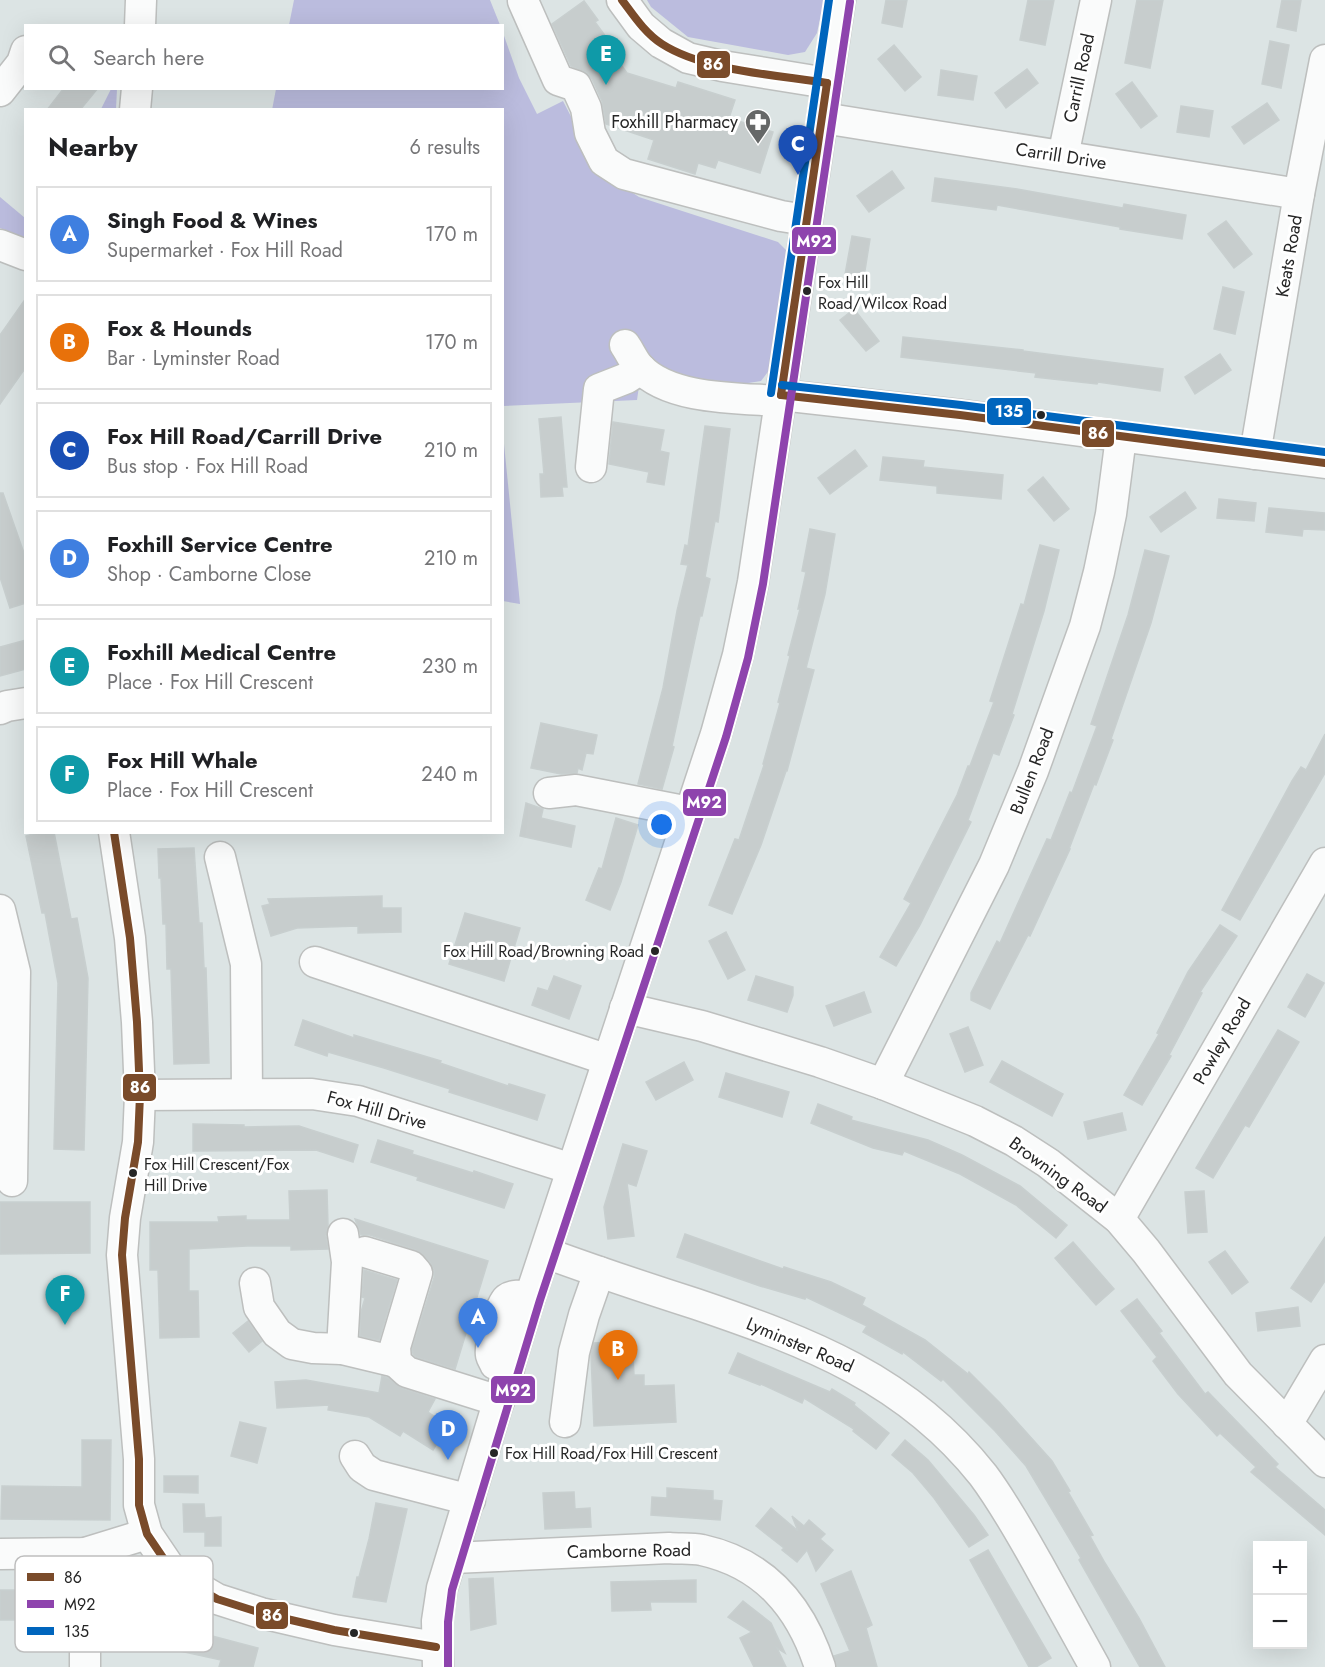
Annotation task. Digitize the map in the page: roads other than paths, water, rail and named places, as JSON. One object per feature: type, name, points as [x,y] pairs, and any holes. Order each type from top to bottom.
[{"type":"street","points":[[140,24],[141,0]]},
{"type":"street","points":[[622,0],[641,26],[661,43],[688,58],[722,66],[827,83]]},
{"type":"street","points":[[213,1596],[261,1613],[437,1657],[437,1621],[442,1588],[453,1558],[530,1297],[716,734],[738,655],[753,582],[840,0]]},
{"type":"street","name":"Carrill Road","points":[[1062,156],[1096,0]]},
{"type":"street","points":[[524,1],[558,81],[576,86],[586,108],[590,133],[603,161],[624,174],[781,216],[806,219]]},
{"type":"street","points":[[0,91],[22,63],[24,57]]},
{"type":"street","name":"Keats Road","points":[[1255,454],[1299,194],[1325,60]]},
{"type":"street","points":[[135,108],[137,90]]},
{"type":"street","name":"Carrill Drive","points":[[823,118],[1299,194]]},
{"type":"street","points":[[591,467],[599,389],[627,378],[633,357],[657,380],[675,388],[709,395],[781,398],[960,415],[1325,463]]},
{"type":"street","name":"Bullen Road","points":[[883,1084],[994,865],[1033,771],[1088,615],[1111,514],[1121,437]]},
{"type":"street","points":[[0,709],[24,703]]},
{"type":"street","points":[[549,793],[576,790],[689,812]]},
{"type":"street","points":[[114,834],[130,938],[140,1095],[138,1142],[125,1218],[122,1255],[139,1459],[139,1505],[147,1534],[163,1556]]},
{"type":"street","points":[[220,857],[246,964],[247,1094]]},
{"type":"street","name":"Powley Road","points":[[1119,1219],[1323,870]]},
{"type":"street","points":[[0,910],[15,972],[7,1067],[13,1134],[12,1181]]},
{"type":"street","points":[[315,963],[608,1060]]},
{"type":"street","name":"Browning Road","points":[[625,1008],[702,1026],[883,1084],[975,1121],[1014,1141],[1048,1163],[1119,1219],[1146,1251],[1238,1374],[1325,1462]]},
{"type":"street","name":"Fox Hill Drive","points":[[140,1095],[312,1094],[358,1101],[572,1169]]},
{"type":"street","points":[[342,1349],[347,1262],[354,1243],[411,1266],[417,1273],[395,1347],[396,1362]]},
{"type":"street","name":"Lyminster Road","points":[[546,1253],[800,1341],[842,1360],[894,1392],[926,1416],[955,1443],[983,1476],[1007,1511],[1095,1667]]},
{"type":"street","points":[[565,1422],[574,1352],[599,1272]]},
{"type":"street","points":[[255,1283],[259,1307],[277,1332],[292,1344],[313,1348],[342,1349],[396,1362],[407,1372],[500,1401]]},
{"type":"street","points":[[1287,1424],[1325,1360]]},
{"type":"street","points":[[355,1456],[362,1467],[374,1475],[470,1500]]},
{"type":"street","points":[[0,1554],[85,1553],[147,1534]]},
{"type":"street","name":"Camborne Road","points":[[453,1558],[669,1548],[699,1550],[723,1556],[751,1568],[776,1588],[796,1613],[815,1650],[820,1667]]},
{"type":"place","name":"Foxhill Medical Centre","points":[[606,85]]},
{"type":"place","name":"Foxhill Pharmacy","points":[[758,145]]},
{"type":"place","name":"Fox Hill Road/Carrill Drive","points":[[798,175]]},
{"type":"place","name":"Fox Hill Road/Wilcox Road","points":[[807,291]]},
{"type":"place","name":"Fox Hill Road/Browning Road","points":[[655,951]]},
{"type":"place","name":"Fox Hill Crescent/Fox Hill Drive","points":[[133,1173]]},
{"type":"place","name":"Fox Hill Whale","points":[[65,1325]]},
{"type":"place","name":"Singh Food & Wines","points":[[478,1348]]},
{"type":"place","name":"Fox & Hounds","points":[[618,1380]]},
{"type":"place","name":"Fox Hill Road/Fox Hill Crescent","points":[[494,1453]]},
{"type":"place","name":"Foxhill Service Centre","points":[[448,1460]]}]
